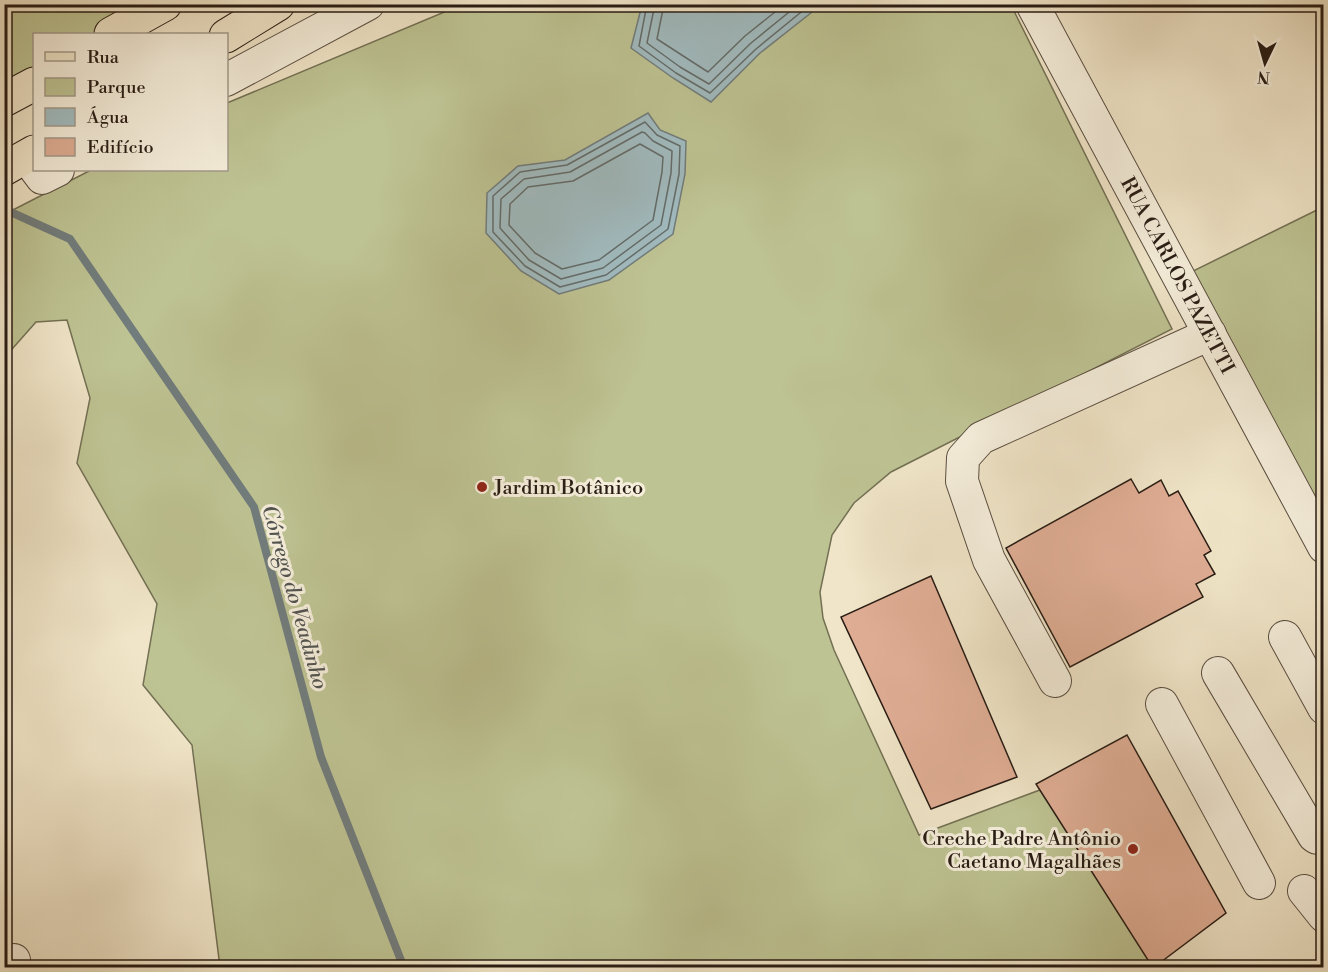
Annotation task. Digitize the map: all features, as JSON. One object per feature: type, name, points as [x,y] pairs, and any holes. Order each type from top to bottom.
[{"type":"main road","points":[[113,33],[165,4]]},
{"type":"main road","points":[[228,35],[278,4]]},
{"type":"main road","points":[[4,100],[33,85]]},
{"type":"street","points":[[112,33],[143,4]]},
{"type":"street","points":[[228,79],[368,4]]},
{"type":"street","name":"RUA CARLOS PAZETTI","points":[[1032,4],[1323,547]]},
{"type":"street","points":[[35,171],[42,178],[56,171]]},
{"type":"street","points":[[1055,681],[988,560],[962,481],[963,458],[981,438],[1209,334]]},
{"type":"street","points":[[1285,637],[1323,708]]},
{"type":"street","points":[[1218,673],[1314,836],[1317,838],[1323,836]]},
{"type":"street","points":[[1162,704],[1259,883]]},
{"type":"street","points":[[1304,891],[1323,916]]},
{"type":"green space","points":[[5,5],[157,5],[107,33],[33,33],[33,77],[5,94]]},
{"type":"green space","name":"Jardim Botânico","points":[[461,5],[1011,5],[1172,329],[891,472],[854,503],[832,535],[820,592],[823,618],[834,650],[919,835],[1080,775],[1153,968],[220,967],[192,745],[143,685],[157,604],[77,463],[90,398],[67,320],[36,322],[5,357],[5,214],[89,171],[228,171],[228,103]]},
{"type":"green space","points":[[1323,207],[1323,524],[1179,278]]},
{"type":"water","points":[[821,4],[760,53],[711,102],[631,48],[642,5]]},
{"type":"water","points":[[648,113],[660,130],[686,141],[685,174],[673,234],[609,280],[559,294],[521,271],[486,233],[487,193],[518,166],[565,160]]},
{"type":"building","points":[[1131,479],[1139,493],[1161,480],[1169,496],[1178,491],[1211,551],[1204,555],[1215,574],[1196,584],[1203,597],[1070,667],[1006,548]]},
{"type":"building","points":[[931,576],[1017,777],[931,809],[841,617]]},
{"type":"building","name":"Creche Padre Antônio Caetano Magalhães","points":[[1127,735],[1226,913],[1153,968],[1036,784]]},
{"type":"waterway","name":"Córrego do Veadinho","points":[[4,209],[70,239],[254,507],[321,757],[404,968]]},
{"type":"place","name":"Jardim Botânico","points":[[482,487]]},
{"type":"place","name":"Creche Padre Antônio Caetano Magalhães","points":[[1133,849]]}]
